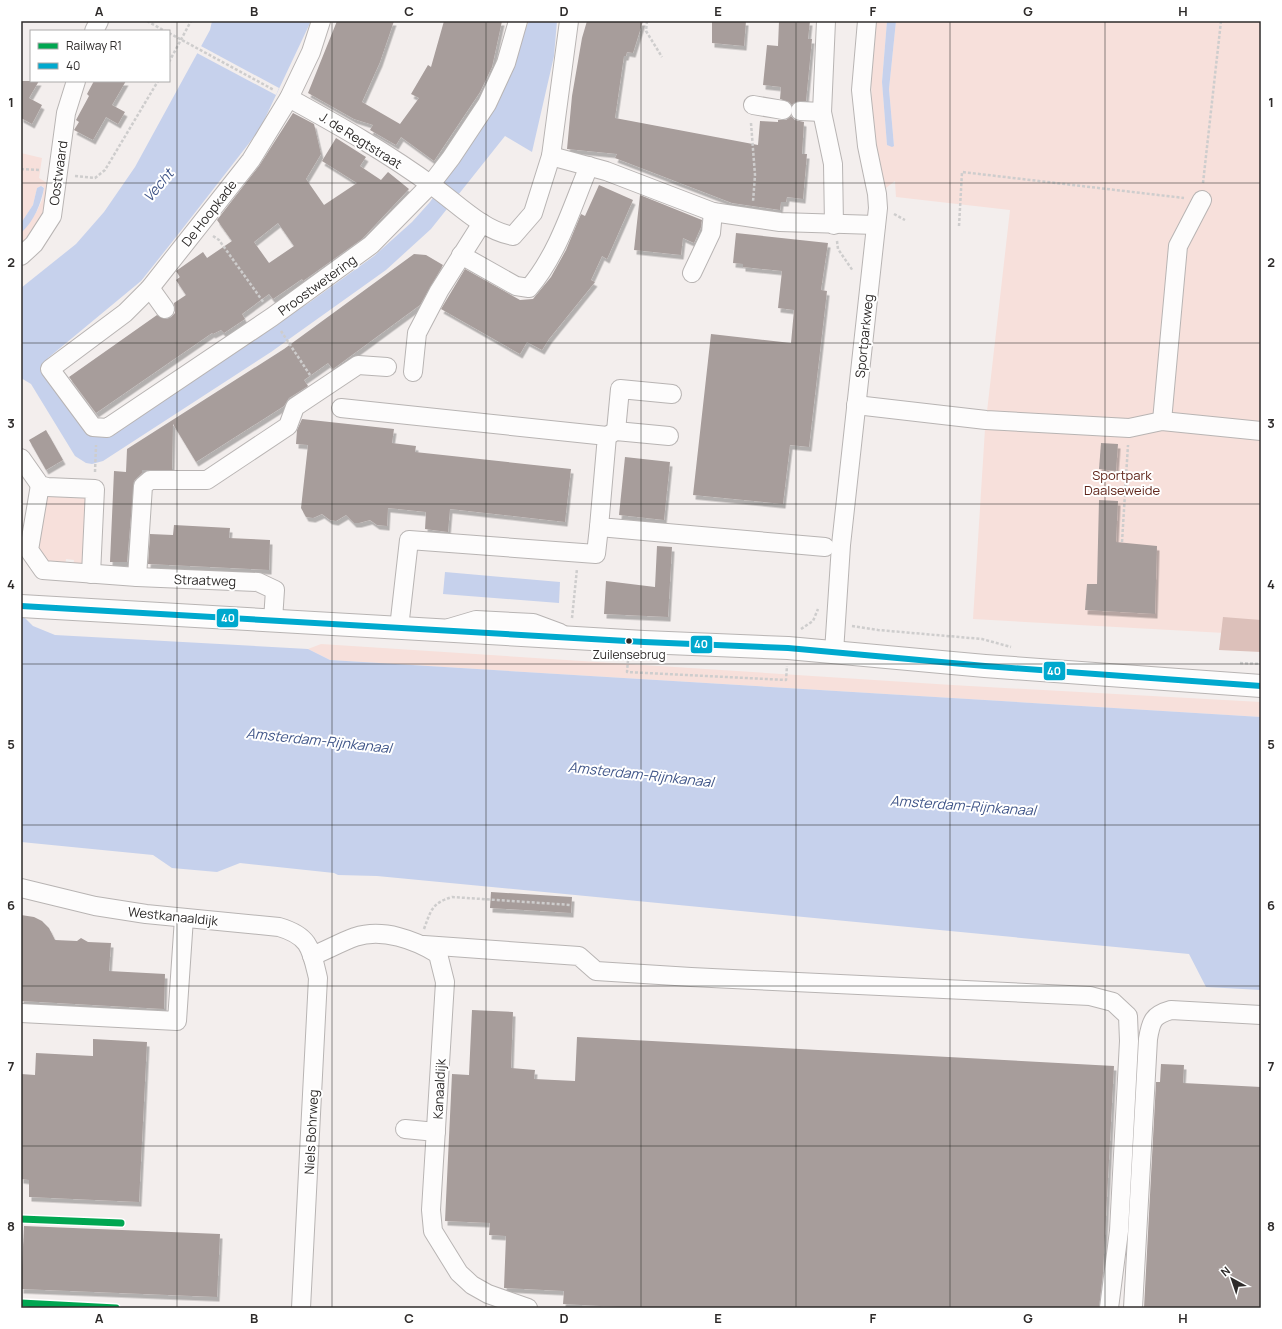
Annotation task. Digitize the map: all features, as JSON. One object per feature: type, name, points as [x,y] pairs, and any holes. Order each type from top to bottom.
[{"type":"main road","points":[[28,606],[399,628],[575,632],[636,649],[788,656],[834,652],[985,666],[1261,686]]},
{"type":"street","points":[[94,30],[99,21]]},
{"type":"street","name":"De Hoopkade","points":[[50,369],[125,313],[150,288],[251,160],[283,95],[311,52],[321,21]]},
{"type":"street","name":"Proostwetering","points":[[50,369],[93,427],[107,428],[272,317],[371,245],[433,186],[487,104],[506,62],[518,21]]},
{"type":"street","points":[[569,21],[551,156],[606,171],[713,212],[780,222],[834,225],[876,225]]},
{"type":"street","points":[[826,21],[822,112],[833,164],[834,225]]},
{"type":"street","name":"Sportparkweg","points":[[834,652],[841,545],[876,225],[877,194],[867,146],[861,90],[867,21]]},
{"type":"street","name":"Oostwaard","points":[[21,256],[34,244],[52,216],[66,113],[76,82]]},
{"type":"street","name":"J. de Regtstraat","points":[[283,95],[358,136],[433,186],[459,208],[501,234],[513,236],[533,213],[551,156]]},
{"type":"street","points":[[752,114],[792,110],[822,112]]},
{"type":"street","points":[[461,255],[516,286],[529,288],[539,276],[559,238],[589,166]]},
{"type":"street","points":[[1162,421],[1178,246],[1202,200]]},
{"type":"street","points":[[692,273],[711,233],[713,212]]},
{"type":"street","points":[[413,372],[417,332],[439,291],[482,223]]},
{"type":"street","points":[[150,288],[166,309]]},
{"type":"street","points":[[137,577],[143,486],[150,480],[207,480],[288,426],[295,407],[358,365],[388,367]]},
{"type":"street","points":[[399,628],[409,540],[596,554],[611,433],[620,389],[672,394]]},
{"type":"street","points":[[856,405],[986,420],[1129,428],[1162,421],[1261,431]]},
{"type":"street","points":[[341,408],[611,433],[669,436]]},
{"type":"street","points":[[21,458],[40,485],[47,487],[95,490],[97,574]]},
{"type":"street","points":[[25,550],[40,485]]},
{"type":"street","points":[[599,527],[825,547]]},
{"type":"street","name":"Straatweg","points":[[25,550],[43,570],[137,577],[258,582],[275,590],[273,620]]},
{"type":"street","name":"Westkanaaldijk","points":[[21,888],[95,906],[184,918],[279,927],[296,932],[306,942],[312,956]]},
{"type":"street","points":[[21,1013],[177,1021],[184,918]]},
{"type":"street","name":"Kanaaldijk","points":[[312,956],[356,936],[394,935],[422,944],[438,954],[445,982],[431,1210],[433,1231],[453,1265],[466,1280],[488,1294],[528,1308]]},
{"type":"street","points":[[422,944],[578,956],[596,971],[1090,996],[1113,1002],[1128,1016],[1127,1097],[1119,1231],[1109,1308]]},
{"type":"street","name":"Niels Bohrweg","points":[[301,1308],[318,978],[312,956]]},
{"type":"street","points":[[1133,1308],[1148,1039],[1151,1023],[1161,1013],[1171,1010],[1261,1015]]},
{"type":"street","points":[[405,1129],[436,1132]]},
{"type":"path","points":[[147,21],[163,30]]},
{"type":"path","points":[[170,60],[191,21]]},
{"type":"path","points":[[647,21],[646,31],[662,57]]},
{"type":"path","points":[[959,226],[962,172],[1202,200],[1221,21]]},
{"type":"path","points":[[170,34],[283,95]]},
{"type":"path","points":[[59,173],[95,178],[105,170],[157,82]]},
{"type":"path","points":[[752,114],[755,175],[752,218]]},
{"type":"path","points":[[834,225],[838,249],[854,274]]},
{"type":"path","points":[[219,240],[268,309]]},
{"type":"path","points":[[291,345],[320,390]]},
{"type":"path","points":[[1122,542],[1129,428]]},
{"type":"path","points":[[96,443],[96,465]]},
{"type":"path","points":[[575,632],[578,553]]},
{"type":"path","points":[[636,649],[627,672],[786,680],[790,631],[806,626],[813,621],[819,602]]},
{"type":"path","points":[[813,621],[837,623],[878,630],[982,639],[1018,647]]},
{"type":"path","points":[[1238,663],[1261,664]]},
{"type":"path","points":[[422,944],[431,911],[438,901],[452,897],[571,905]]},
{"type":"green space","name":"Sportpark Daalseweide","points":[[875,21],[887,21],[882,82],[887,145],[894,146],[889,89],[896,21],[1261,21],[1261,635],[973,619],[985,429],[1010,210],[896,197],[895,181],[882,191],[872,106],[871,78]]},
{"type":"green space","points":[[21,153],[42,158],[39,178],[47,183],[49,189],[44,216],[35,232],[21,245],[21,233],[37,211],[42,200],[44,187],[41,186],[37,188],[33,205],[21,223]]},
{"type":"green space","points":[[48,492],[91,492],[87,565],[73,567],[74,560],[66,559],[65,567],[48,563],[41,556],[36,541]]},
{"type":"green space","points":[[321,644],[952,685],[1261,702],[1261,717],[330,660],[308,649]]},
{"type":"shaded area","points":[[1223,617],[1261,620],[1261,652],[1219,650]]},
{"type":"water","name":"Vecht","points":[[212,21],[311,21],[260,129],[176,237],[141,281],[48,358],[46,363],[94,436],[105,436],[310,302],[374,256],[412,222],[430,202],[489,115],[529,21],[557,21],[554,56],[532,152],[505,136],[431,229],[386,270],[271,352],[103,461],[92,464],[86,463],[75,456],[31,384],[21,378],[21,288],[76,244],[104,212],[135,167],[210,30]]},
{"type":"water","points":[[887,21],[896,21],[889,89],[894,146],[892,147],[887,145],[882,82]]},
{"type":"water","points":[[41,186],[44,188],[39,206],[30,223],[21,233],[21,223],[33,205],[37,188]]},
{"type":"water","points":[[445,572],[560,582],[559,603],[443,594]]},
{"type":"water","name":"Amsterdam-Rijnkanaal","points":[[21,614],[33,626],[55,635],[308,649],[330,660],[1261,717],[1261,990],[1206,987],[1189,954],[377,876],[338,875],[334,873],[240,863],[217,872],[172,868],[153,855],[21,842]]},
{"type":"pier","points":[[199,45],[279,88],[276,95],[195,52]]},
{"type":"building","points":[[337,21],[394,21],[380,62],[362,102],[400,124],[419,98],[411,94],[428,65],[431,67],[444,21],[502,21],[492,67],[480,92],[434,161],[401,137],[396,145],[370,130],[373,125],[354,119],[308,93]]},
{"type":"building","points":[[587,21],[643,21],[633,53],[627,52],[626,56],[624,56],[615,118],[758,145],[760,121],[778,122],[778,120],[786,120],[791,116],[795,120],[804,122],[802,154],[807,154],[803,199],[787,197],[786,202],[781,202],[780,210],[732,203],[615,158],[617,154],[567,149],[572,96],[582,38]]},
{"type":"building","points":[[712,21],[746,21],[744,46],[712,43]]},
{"type":"building","points":[[779,21],[810,21],[808,39],[812,39],[806,101],[796,102],[792,105],[789,102],[780,99],[781,87],[763,85],[767,45],[778,46]]},
{"type":"building","points":[[21,81],[38,82],[29,98],[42,105],[32,124],[21,118]]},
{"type":"building","points":[[93,82],[125,82],[112,105],[125,112],[118,124],[106,117],[93,140],[74,130],[79,122],[76,120],[89,96],[87,94]]},
{"type":"building","points":[[293,113],[314,124],[321,154],[306,179],[324,205],[357,183],[322,161],[336,138],[366,157],[360,166],[381,180],[388,172],[409,189],[362,239],[303,281],[302,279],[273,299],[269,294],[242,314],[245,319],[224,333],[221,330],[213,334],[212,333],[96,413],[69,377],[157,315],[166,319],[175,313],[174,303],[186,295],[176,280],[180,277],[176,271],[203,252],[207,258],[232,241],[217,220],[259,166]],"holes":[[[278,223],[294,246],[269,263],[254,242]]]},
{"type":"building","points":[[599,185],[633,200],[607,259],[602,256],[591,280],[595,282],[549,339],[542,350],[527,342],[520,354],[441,309],[465,269],[520,300],[533,299],[551,277],[566,250],[581,214],[585,216]]},
{"type":"building","points":[[640,195],[702,220],[701,227],[694,243],[683,238],[681,255],[634,250]]},
{"type":"building","points":[[736,233],[828,243],[821,290],[827,291],[809,447],[790,445],[783,504],[693,495],[711,334],[791,343],[794,310],[778,308],[782,271],[743,267],[743,264],[733,263]]},
{"type":"building","points":[[414,254],[426,255],[443,265],[420,305],[333,369],[328,363],[304,380],[308,386],[289,398],[284,406],[196,462],[173,424],[172,470],[142,470],[142,473],[134,481],[127,562],[110,562],[114,471],[126,472],[127,449],[284,349]]},
{"type":"building","points":[[302,419],[394,429],[392,443],[416,446],[415,452],[571,469],[565,522],[450,509],[448,532],[425,529],[426,512],[388,508],[387,526],[377,525],[370,520],[354,523],[346,515],[336,521],[330,520],[322,514],[313,518],[306,517],[301,508],[308,445],[296,444],[297,430]]},
{"type":"building","points":[[46,430],[63,460],[46,470],[29,440]]},
{"type":"building","points":[[1101,443],[1118,444],[1116,471],[1099,469]]},
{"type":"building","points":[[625,457],[670,462],[664,520],[619,515]]},
{"type":"building","points":[[1099,500],[1118,501],[1116,542],[1157,546],[1155,614],[1085,610],[1087,584],[1097,584]]},
{"type":"building","points":[[174,525],[230,528],[229,538],[270,540],[269,570],[148,564],[150,534],[173,535]]},
{"type":"building","points":[[657,546],[672,547],[668,617],[604,614],[606,581],[655,587]]},
{"type":"building","points":[[491,892],[572,897],[571,913],[490,908]]},
{"type":"building","points":[[21,915],[34,917],[42,921],[49,928],[55,940],[77,941],[81,938],[88,942],[111,943],[109,971],[165,974],[164,1009],[21,1001]]},
{"type":"building","points":[[472,1010],[513,1012],[511,1068],[535,1070],[534,1079],[575,1081],[577,1037],[1114,1066],[1103,1273],[1099,1308],[639,1308],[563,1304],[564,1291],[504,1288],[506,1236],[489,1235],[490,1223],[445,1221],[452,1074],[469,1075]]},
{"type":"building","points":[[93,1039],[147,1042],[139,1202],[29,1197],[29,1180],[21,1179],[21,1074],[35,1075],[36,1053],[93,1056]]},
{"type":"building","points":[[1161,1064],[1184,1065],[1183,1083],[1261,1087],[1261,1308],[1144,1308],[1156,1082],[1160,1082]]},
{"type":"building","points":[[24,1226],[220,1234],[217,1297],[21,1289]]},
{"type":"rail line","name":"R1","points":[[21,1219],[121,1223]]},
{"type":"rail line","name":"R1","points":[[21,1303],[116,1308]]},
{"type":"transit line","name":"40","points":[[21,606],[644,642],[788,648],[985,666],[1261,686]]},
{"type":"place","name":"Zuilensebrug","points":[[629,641]]}]
